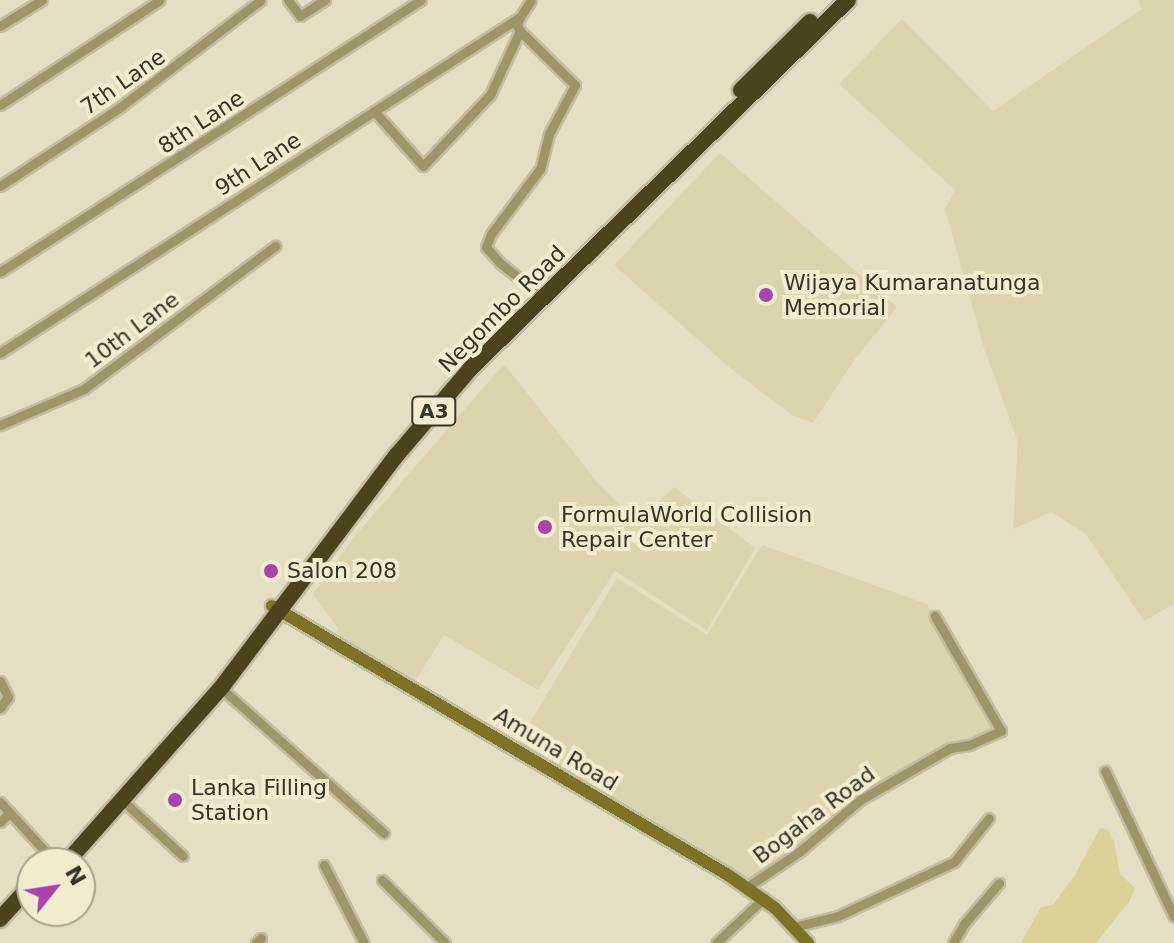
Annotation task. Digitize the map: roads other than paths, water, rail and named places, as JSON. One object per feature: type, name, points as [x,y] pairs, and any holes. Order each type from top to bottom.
[{"type":"highway","name":"Negombo Road","points":[[73,847],[123,801],[221,688],[397,439],[463,360],[833,0]]},
{"type":"highway","name":"Negombo Road","points":[[70,847],[171,735],[470,369],[848,0]]},
{"type":"highway","points":[[0,919],[16,902]]},
{"type":"highway","points":[[0,934],[16,916]]},
{"type":"street","points":[[0,26],[42,0]]},
{"type":"street","points":[[0,105],[160,0]]},
{"type":"street","name":"7th Lane","points":[[0,186],[119,108],[261,0]]},
{"type":"street","points":[[288,0],[300,16],[325,0]]},
{"type":"street","name":"8th Lane","points":[[0,272],[421,0]]},
{"type":"street","name":"9th Lane","points":[[0,353],[520,17],[531,0]]},
{"type":"street","points":[[520,17],[517,25],[520,31],[575,85],[549,134],[540,169],[491,234],[486,247],[500,263],[534,290]]},
{"type":"street","points":[[374,111],[423,166],[490,95],[520,31]]},
{"type":"street","name":"10th Lane","points":[[0,425],[84,389],[275,246]]},
{"type":"street","name":"Amuna Road","points":[[276,609],[747,887],[764,898],[808,943]]},
{"type":"street","name":"Bogaha Road","points":[[747,887],[799,852],[872,792],[950,748],[969,745],[1001,731],[935,616]]},
{"type":"street","points":[[0,681],[8,697],[0,708]]},
{"type":"street","points":[[221,688],[384,833]]},
{"type":"street","points":[[1105,771],[1174,917]]},
{"type":"street","points":[[123,801],[183,856]]},
{"type":"street","points":[[0,802],[42,847]]},
{"type":"street","points":[[0,822],[9,813]]},
{"type":"street","points":[[794,927],[838,916],[954,862],[989,818]]},
{"type":"street","points":[[324,865],[364,943]]},
{"type":"street","points":[[382,880],[445,943]]},
{"type":"street","points":[[953,943],[964,924],[999,883]]},
{"type":"street","points":[[716,943],[764,898]]},
{"type":"place","name":"Wijaya Kumaranatunga Memorial","points":[[766,295]]},
{"type":"place","name":"FormulaWorld Collision Repair Center","points":[[545,527]]},
{"type":"place","name":"Salon 208","points":[[271,571]]},
{"type":"place","name":"Lanka Filling Station","points":[[175,800]]}]
